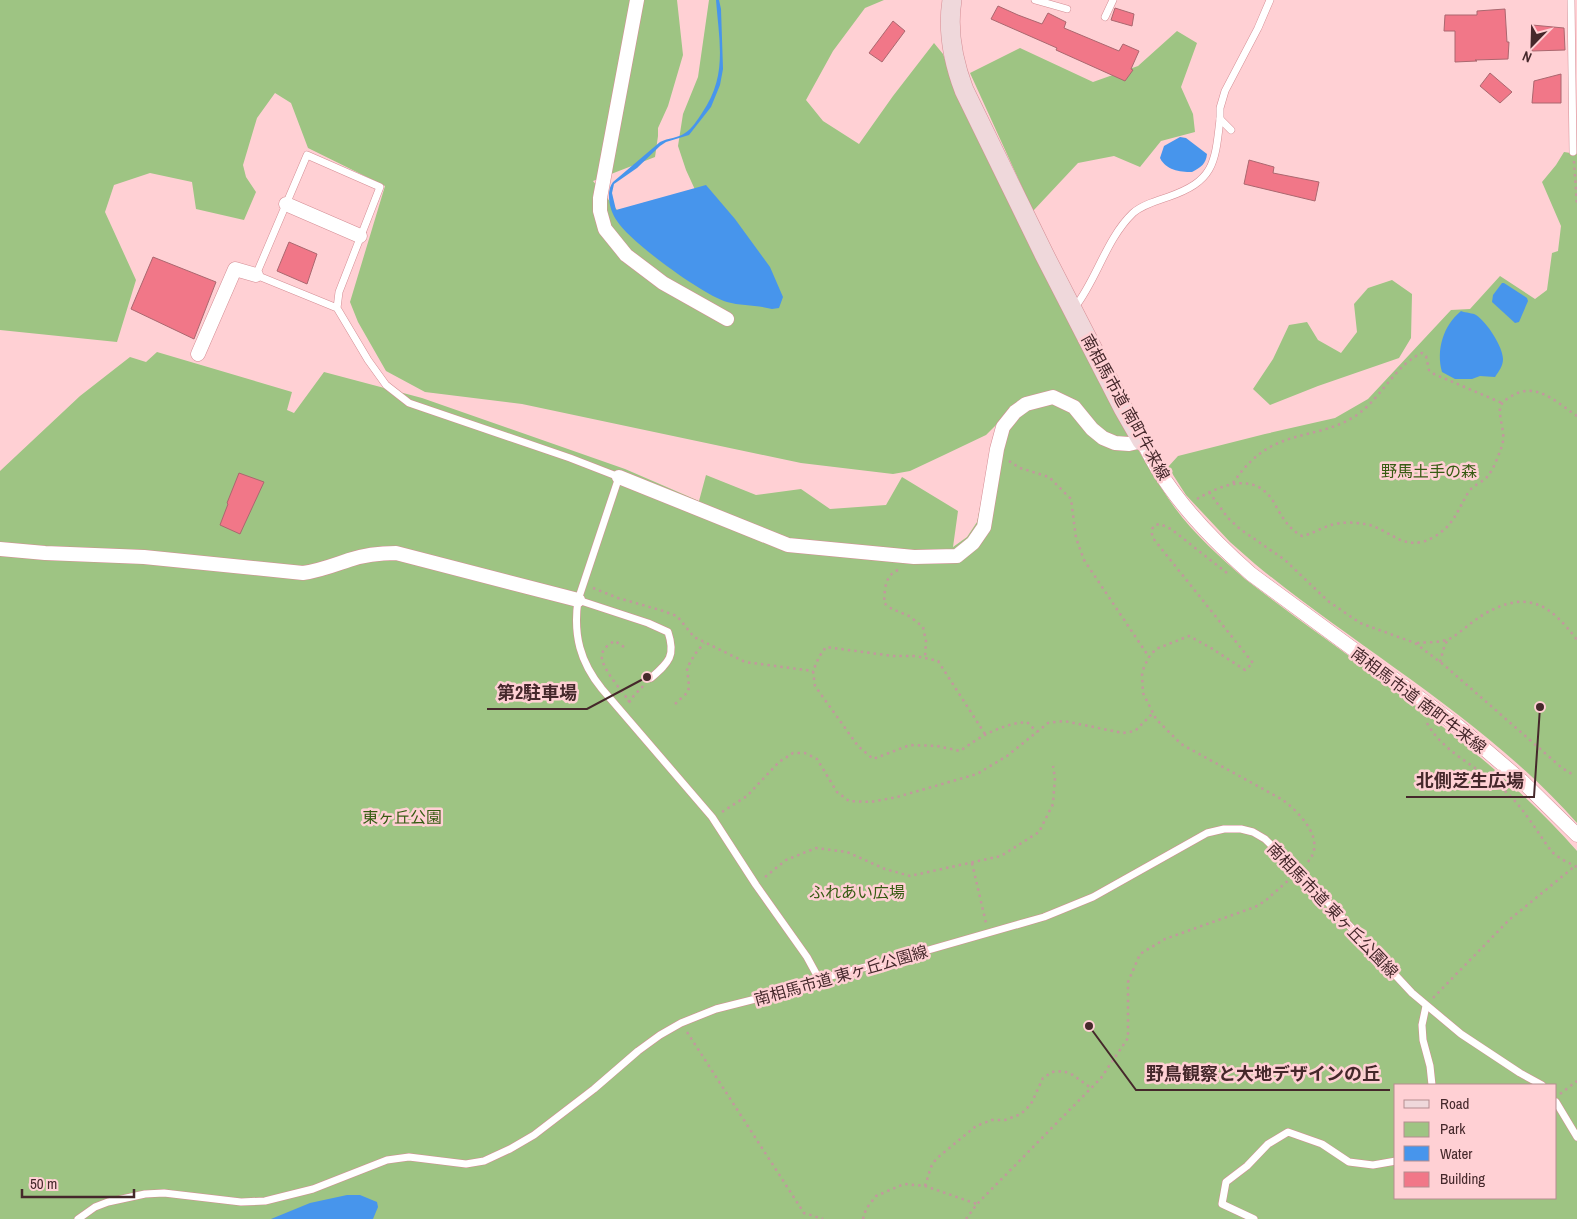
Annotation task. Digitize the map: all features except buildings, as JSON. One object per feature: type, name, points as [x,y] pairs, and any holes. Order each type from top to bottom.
[{"type":"street","points":[[637,0],[600,198],[600,211],[605,229],[626,255],[663,283],[727,319]]},
{"type":"street","name":"南相馬市道 南町牛来線","points":[[952,0],[950,36],[955,63],[964,90],[1014,195],[1159,472],[1199,524],[1251,574],[1459,727],[1522,781],[1570,826],[1577,835]]},
{"type":"street","points":[[286,204],[360,236]]},
{"type":"street","points":[[198,354],[235,269],[256,275]]},
{"type":"street","points":[[620,478],[788,545],[909,557],[957,556],[973,543],[984,527],[1003,427],[1015,412],[1026,404],[1053,397],[1074,407],[1102,438],[1115,443],[1129,444],[1142,441]]},
{"type":"street","points":[[0,549],[45,554],[144,557],[304,573],[351,559],[379,553],[396,553],[578,600]]},
{"type":"lane","points":[[1035,0],[1067,9]]},
{"type":"lane","points":[[1105,16],[1113,0]]},
{"type":"lane","points":[[1073,310],[1087,289],[1113,241],[1133,213],[1143,206],[1181,192],[1207,174],[1214,160],[1220,108],[1225,91],[1258,28],[1270,0]]},
{"type":"lane","points":[[1571,0],[1573,152]]},
{"type":"lane","points":[[1220,119],[1231,130]]},
{"type":"lane","points":[[337,308],[339,292],[380,186],[307,155],[256,275],[337,308],[368,360],[386,385],[410,403],[570,458],[620,478],[578,600],[576,629],[582,657],[590,674],[712,817],[756,885],[807,956],[819,979]]},
{"type":"lane","points":[[578,600],[648,623],[668,632],[672,642],[672,655],[670,660],[651,678]]},
{"type":"lane","name":"南相馬市道 東ヶ丘公園線","points":[[78,1219],[102,1204],[145,1194],[164,1193],[241,1202],[265,1201],[313,1189],[387,1160],[409,1157],[466,1164],[484,1161],[534,1135],[594,1089],[638,1051],[681,1022],[716,1009],[771,995],[819,979],[1044,917],[1080,903],[1144,870],[1207,833],[1224,829],[1241,829],[1265,838],[1426,1006],[1461,1034],[1496,1058],[1540,1084]]},
{"type":"lane","points":[[1426,1006],[1422,1025],[1423,1040],[1430,1066],[1432,1084]]},
{"type":"lane","points":[[1557,1102],[1577,1137]]},
{"type":"lane","points":[[1254,1219],[1222,1204],[1226,1182],[1248,1166],[1268,1144],[1288,1132],[1322,1144],[1349,1162],[1374,1165],[1394,1161]]},
{"type":"path","points":[[1573,152],[1577,205]]},
{"type":"path","points":[[1233,483],[1243,470],[1262,452],[1272,446],[1286,440],[1325,430],[1351,418],[1375,400],[1404,366],[1422,353],[1426,356],[1429,370],[1434,374],[1502,403]]},
{"type":"path","points":[[1186,507],[1209,492],[1233,483],[1247,484],[1261,488],[1272,500],[1289,526],[1302,536],[1330,525],[1347,523],[1366,524],[1410,544],[1421,542],[1431,539],[1453,522],[1470,491],[1491,470],[1504,438],[1500,408],[1502,403],[1512,395],[1528,389],[1552,398],[1577,416]]},
{"type":"path","points":[[996,456],[1007,459],[1020,468],[1049,478],[1071,499],[1076,538],[1084,560],[1150,656]]},
{"type":"path","points":[[1209,492],[1228,518],[1240,529],[1285,560],[1328,600],[1360,623],[1415,643],[1440,662],[1562,768],[1572,774]]},
{"type":"path","points":[[966,1219],[977,1204],[1101,1078],[1128,1038],[1128,982],[1140,954],[1165,939],[1255,908],[1274,894],[1313,857],[1315,840],[1310,830],[1291,806],[1181,744],[1156,718],[1143,693],[1142,675],[1150,656],[1156,649],[1189,636],[1245,670],[1253,663],[1152,537],[1152,529],[1155,525],[1160,524],[1171,529],[1230,576]]},
{"type":"path","points":[[909,557],[905,568],[895,571],[886,582],[884,603],[892,609],[909,616],[923,627],[926,642],[925,658]]},
{"type":"path","points":[[582,584],[618,598],[677,616],[694,637],[745,662],[814,671]]},
{"type":"path","points":[[1440,662],[1444,644],[1450,639],[1486,613],[1513,602],[1525,601],[1555,614],[1577,640]]},
{"type":"path","points":[[1415,643],[1450,639]]},
{"type":"path","points":[[624,647],[615,641],[603,650],[602,658],[608,671],[634,708]]},
{"type":"path","points":[[675,704],[688,692],[690,686],[687,668],[704,643]]},
{"type":"path","points":[[985,734],[938,661],[826,647],[819,657],[814,671],[816,686],[858,746],[873,759],[910,745],[938,746],[960,751],[985,734],[1013,723],[1027,722],[1036,732]]},
{"type":"path","points":[[619,709],[638,692]]},
{"type":"path","points":[[712,817],[747,796],[779,762],[793,752],[805,753],[816,759],[837,792],[850,801],[871,802],[898,797],[977,774],[1007,756],[1048,723],[1064,721],[1123,733],[1135,732],[1153,713]]},
{"type":"path","points":[[1426,721],[1434,735],[1442,743],[1496,782],[1512,796],[1552,852],[1576,866],[1509,920],[1426,1006]]},
{"type":"path","points":[[756,885],[786,860],[816,848],[847,852],[885,869],[910,876],[1001,856],[1039,832],[1053,804],[1055,778],[1053,766]]},
{"type":"path","points":[[972,863],[984,920],[990,932]]},
{"type":"path","points":[[681,1022],[804,1213],[823,1219]]},
{"type":"path","points":[[925,1186],[936,1158],[976,1126],[992,1120],[1006,1120],[1020,1114],[1031,1104],[1043,1078],[1052,1072],[1063,1071],[1073,1075],[1091,1088]]},
{"type":"path","points":[[1557,1099],[1577,1081]]},
{"type":"path","points":[[863,1219],[866,1209],[876,1196],[904,1184],[925,1186],[977,1204]]},
{"type":"green space","name":"東ヶ丘公園","points":[[0,0],[677,0],[683,55],[668,106],[658,128],[655,157],[593,181],[627,222],[702,205],[686,170],[678,146],[683,114],[698,77],[709,0],[884,0],[865,8],[833,51],[806,100],[823,121],[859,144],[934,43],[943,54],[951,76],[1123,424],[1175,508],[1208,545],[1245,579],[1460,740],[1540,812],[1577,851],[1577,1219],[0,1219],[0,471],[80,396],[130,357],[146,362],[157,352],[292,392],[287,410],[294,413],[324,372],[422,398],[625,469],[699,501],[706,475],[756,495],[801,489],[830,509],[886,505],[902,477],[958,511],[953,547],[967,537],[977,522],[997,424],[986,435],[910,471],[893,474],[801,463],[522,404],[425,392],[386,371],[358,322],[350,302],[385,186],[308,148],[291,103],[275,93],[257,118],[243,165],[246,177],[256,192],[244,220],[196,209],[192,182],[150,173],[114,185],[105,212],[136,280],[117,342],[0,330]]},
{"type":"green space","points":[[1177,31],[1197,43],[1181,87],[1193,114],[1195,132],[1161,141],[1140,167],[1114,156],[1078,163],[1033,211],[970,73],[1020,48],[1093,82],[1138,66]]},
{"type":"green space","name":"野馬土手の森","points":[[1564,152],[1577,154],[1577,823],[1503,751],[1463,718],[1295,596],[1255,564],[1230,542],[1186,495],[1168,467],[1178,456],[1335,418],[1368,399],[1451,310],[1470,309],[1500,276],[1535,299],[1547,290],[1552,253],[1558,251],[1561,226],[1542,182]]},
{"type":"green space","points":[[1392,280],[1412,294],[1411,338],[1399,358],[1270,405],[1253,389],[1273,359],[1289,325],[1307,322],[1318,340],[1341,353],[1357,332],[1354,304],[1368,288]]},
{"type":"water","points":[[716,0],[719,0],[721,9],[723,69],[720,85],[711,107],[689,135],[666,142],[660,146],[637,168],[614,184],[612,193],[616,210],[706,185],[735,219],[770,267],[783,297],[779,308],[772,309],[727,302],[685,279],[636,242],[624,230],[612,213],[609,202],[609,191],[613,182],[660,142],[688,131],[697,121],[710,99],[716,86],[720,58]]},
{"type":"water","points":[[1180,137],[1186,138],[1207,154],[1206,160],[1202,165],[1192,172],[1173,170],[1160,158],[1164,146]]},
{"type":"water","points":[[1502,283],[1527,298],[1528,301],[1519,322],[1515,323],[1492,302],[1493,295]]},
{"type":"water","points":[[1461,311],[1475,314],[1480,318],[1497,342],[1503,359],[1502,366],[1495,377],[1480,376],[1472,379],[1455,379],[1442,372],[1440,355],[1442,339],[1445,331]]},
{"type":"water","points":[[347,1195],[360,1195],[377,1202],[378,1207],[373,1219],[271,1219],[310,1203]]},
{"type":"place","name":"第2駐車場","points":[[647,677]]},
{"type":"place","name":"北側芝生広場","points":[[1540,707]]},
{"type":"place","name":"野鳥観察と大地デザインの丘","points":[[1089,1026]]},
{"type":"park label","name":"ふれあい広場","points":[[857,892]]}]
